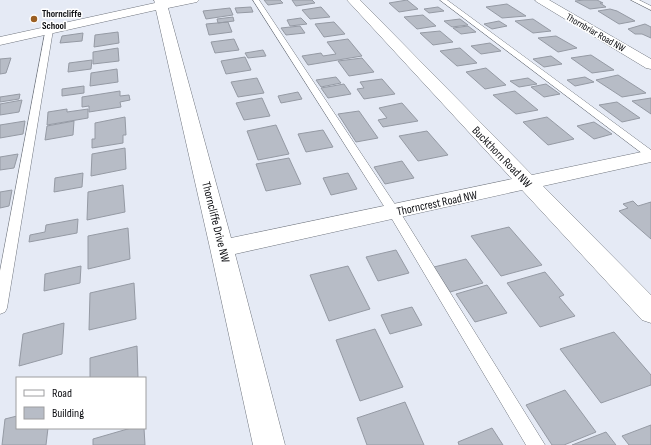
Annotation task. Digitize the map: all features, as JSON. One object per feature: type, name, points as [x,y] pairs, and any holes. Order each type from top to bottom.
[{"type":"street","points":[[0,41],[161,3],[194,0]]},
{"type":"street","name":"Buckthorn Road NW","points":[[353,0],[651,312]]},
{"type":"street","name":"Thornbriar Road NW","points":[[541,0],[651,64]]},
{"type":"street","name":"Thorncliffe Drive NW","points":[[161,3],[269,445]]},
{"type":"street","name":"Thorncrest Road NW","points":[[222,248],[528,184],[651,156]]},
{"type":"lane","points":[[256,0],[394,212],[536,445]]},
{"type":"lane","points":[[443,0],[651,156]]},
{"type":"lane","points":[[634,0],[651,8]]},
{"type":"lane","points":[[0,308],[49,30]]},
{"type":"building","points":[[264,0],[280,0],[283,3],[268,5]]},
{"type":"building","points":[[292,0],[312,0],[315,3],[296,6]]},
{"type":"building","points":[[407,0],[418,9],[399,12],[389,3]]},
{"type":"building","points":[[597,0],[603,3],[600,3],[606,7],[590,9],[575,1]]},
{"type":"building","points":[[507,4],[526,16],[502,18],[486,7]]},
{"type":"building","points":[[251,7],[253,12],[237,13],[235,8]]},
{"type":"building","points":[[321,7],[330,17],[310,19],[302,10]]},
{"type":"building","points":[[438,7],[444,11],[429,13],[424,9]]},
{"type":"building","points":[[230,8],[233,15],[206,19],[203,11]]},
{"type":"building","points":[[610,9],[617,11],[635,21],[619,24],[598,11]]},
{"type":"building","points":[[423,15],[436,26],[417,29],[404,17]]},
{"type":"building","points":[[233,17],[234,21],[218,23],[217,19]]},
{"type":"building","points":[[301,18],[307,24],[290,26],[287,20]]},
{"type":"building","points":[[460,19],[468,25],[452,27],[444,21]]},
{"type":"building","points":[[533,19],[551,31],[533,33],[515,21]]},
{"type":"building","points":[[499,21],[507,26],[492,29],[484,24]]},
{"type":"building","points":[[228,22],[232,32],[209,35],[206,24]]},
{"type":"building","points":[[334,22],[345,34],[324,37],[315,24]]},
{"type":"building","points":[[645,24],[651,27],[651,38],[642,34],[635,34],[628,29]]},
{"type":"building","points":[[300,26],[305,33],[286,35],[281,28]]},
{"type":"building","points":[[468,26],[476,32],[461,34],[453,28]]},
{"type":"building","points":[[440,31],[453,42],[433,45],[420,33]]},
{"type":"building","points":[[118,32],[119,43],[94,47],[95,35]]},
{"type":"building","points":[[83,33],[82,41],[60,43],[62,36]]},
{"type":"building","points":[[556,36],[577,48],[558,52],[538,38]]},
{"type":"building","points":[[234,39],[239,50],[215,53],[211,42]]},
{"type":"building","points":[[348,39],[362,56],[308,65],[302,56],[321,53],[323,56],[336,54],[327,42]]},
{"type":"building","points":[[490,43],[501,51],[481,54],[471,46]]},
{"type":"building","points":[[118,48],[119,61],[93,64],[93,52]]},
{"type":"building","points":[[460,48],[477,63],[457,66],[440,51]]},
{"type":"building","points":[[263,50],[266,56],[248,58],[245,53]]},
{"type":"building","points":[[591,55],[614,70],[592,73],[571,58]]},
{"type":"building","points":[[551,56],[562,64],[544,67],[533,59]]},
{"type":"building","points":[[245,57],[251,70],[226,74],[221,61]]},
{"type":"building","points":[[11,58],[6,73],[0,74],[0,59]]},
{"type":"building","points":[[362,58],[374,72],[349,76],[338,61]]},
{"type":"building","points":[[92,60],[91,69],[68,72],[69,63]]},
{"type":"building","points":[[486,68],[506,85],[485,89],[466,72]]},
{"type":"building","points":[[117,69],[118,82],[90,86],[91,73]]},
{"type":"building","points":[[618,75],[646,93],[622,97],[596,80]]},
{"type":"building","points":[[336,77],[341,83],[321,87],[316,80]]},
{"type":"building","points":[[585,77],[594,82],[575,86],[567,80]]},
{"type":"building","points":[[257,78],[264,93],[238,97],[231,82]]},
{"type":"building","points":[[528,78],[537,84],[519,87],[510,81]]},
{"type":"building","points":[[382,79],[395,94],[364,99],[357,89],[364,88],[360,82]]},
{"type":"building","points":[[344,84],[351,94],[328,98],[321,88]]},
{"type":"building","points":[[546,84],[560,94],[544,97],[531,87]]},
{"type":"building","points":[[84,86],[84,93],[62,96],[62,89]]},
{"type":"building","points":[[120,91],[120,96],[129,95],[130,100],[120,102],[121,107],[89,112],[89,106],[82,107],[82,97]]},
{"type":"building","points":[[515,91],[538,110],[516,114],[493,95]]},
{"type":"building","points":[[298,92],[302,99],[281,103],[278,96]]},
{"type":"building","points":[[20,94],[19,99],[0,102],[0,97]]},
{"type":"building","points":[[262,98],[270,116],[244,120],[236,103]]},
{"type":"building","points":[[651,98],[651,114],[632,101]]},
{"type":"building","points":[[22,100],[19,112],[0,115],[0,104]]},
{"type":"building","points":[[617,102],[640,118],[622,122],[599,105]]},
{"type":"building","points":[[402,103],[418,121],[383,127],[378,120],[387,118],[379,108]]},
{"type":"building","points":[[67,109],[67,112],[88,109],[88,118],[47,125],[48,112]]},
{"type":"building","points":[[359,111],[378,138],[356,142],[338,114]]},
{"type":"building","points":[[125,117],[126,135],[123,135],[123,143],[92,148],[92,139],[95,139],[95,123]]},
{"type":"building","points":[[547,117],[574,139],[548,145],[523,122]]},
{"type":"building","points":[[25,121],[23,134],[0,138],[0,125]]},
{"type":"building","points":[[74,121],[73,135],[45,140],[47,126]]},
{"type":"building","points":[[594,122],[612,134],[594,139],[577,126]]},
{"type":"building","points":[[276,125],[289,154],[258,160],[247,131]]},
{"type":"building","points":[[323,130],[333,147],[306,152],[298,134]]},
{"type":"building","points":[[427,131],[448,155],[418,161],[399,136]]},
{"type":"building","points":[[125,148],[126,169],[91,176],[92,154]]},
{"type":"building","points":[[18,154],[14,168],[0,170],[0,157]]},
{"type":"building","points":[[289,158],[301,184],[266,191],[256,164]]},
{"type":"building","points":[[402,161],[414,178],[385,184],[374,167]]},
{"type":"building","points":[[83,173],[82,187],[54,192],[55,178]]},
{"type":"building","points":[[348,173],[357,189],[331,195],[323,178]]},
{"type":"building","points":[[123,185],[125,212],[87,220],[88,192]]},
{"type":"building","points":[[12,190],[9,206],[0,208],[0,192]]},
{"type":"building","points":[[633,201],[638,206],[651,202],[651,239],[619,211],[628,208],[623,204]]},
{"type":"building","points":[[78,219],[77,233],[29,242],[30,235],[45,232],[46,225]]},
{"type":"building","points":[[509,227],[542,265],[501,276],[471,236]]},
{"type":"building","points":[[128,228],[130,259],[88,269],[88,236]]},
{"type":"building","points":[[396,250],[409,273],[378,281],[366,257]]},
{"type":"building","points":[[466,259],[483,283],[450,292],[434,267]]},
{"type":"building","points":[[81,266],[80,283],[44,291],[45,274]]},
{"type":"building","points":[[348,266],[370,309],[329,321],[310,275]]},
{"type":"building","points":[[545,272],[564,295],[559,297],[575,316],[540,327],[507,283]]},
{"type":"building","points":[[134,283],[136,319],[89,330],[90,293]]},
{"type":"building","points":[[487,285],[507,313],[475,322],[456,294]]},
{"type":"building","points":[[412,307],[422,325],[390,334],[381,315]]},
{"type":"building","points":[[64,323],[62,354],[19,366],[23,334]]},
{"type":"building","points":[[375,329],[403,387],[360,401],[336,340]]},
{"type":"building","points":[[614,332],[651,375],[651,385],[601,403],[560,349]]},
{"type":"building","points":[[137,346],[138,377],[90,377],[90,358]]},
{"type":"building","points":[[565,390],[596,432],[564,445],[552,445],[526,405]]},
{"type":"building","points":[[405,402],[424,445],[367,445],[357,418]]},
{"type":"building","points":[[16,416],[16,429],[48,429],[46,445],[2,445],[5,419]]},
{"type":"building","points":[[651,425],[651,445],[629,445],[622,436]]},
{"type":"building","points":[[492,428],[503,445],[459,445],[458,442]]},
{"type":"building","points":[[128,429],[144,429],[145,445],[93,445],[93,439]]},
{"type":"building","points":[[606,432],[616,445],[572,445]]},
{"type":"place","name":"Thorncliffe School","points":[[34,19]]}]
